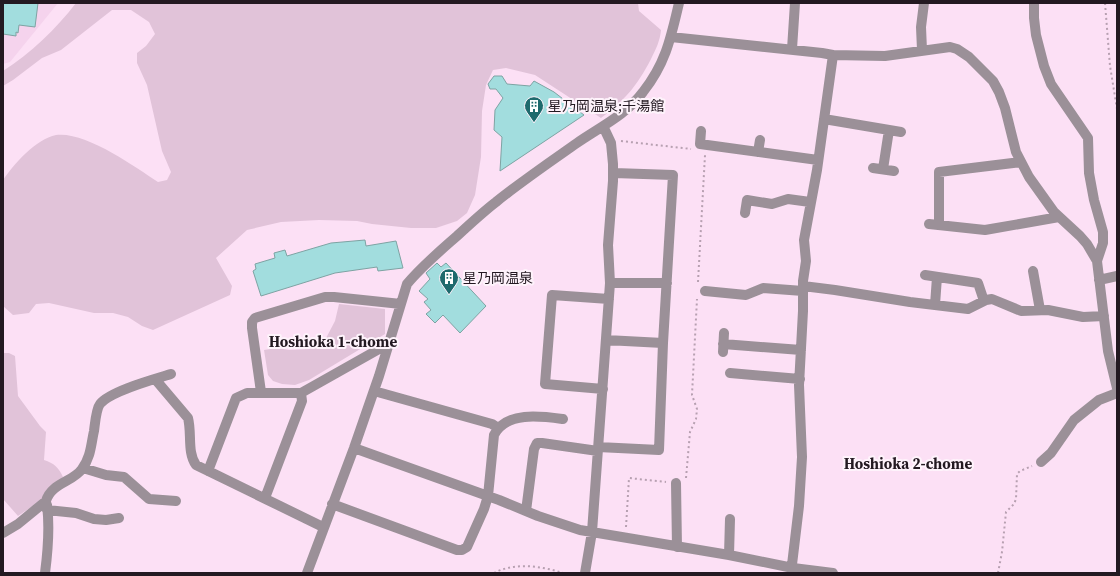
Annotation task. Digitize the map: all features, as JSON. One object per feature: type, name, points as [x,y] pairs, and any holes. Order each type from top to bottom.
[{"type":"street","points":[[306,573],[354,448],[374,391],[407,284],[415,274],[496,202],[618,117],[632,105],[644,92],[666,54],[680,3]]},
{"type":"street","points":[[792,49],[795,3]]},
{"type":"street","points":[[922,50],[921,27],[924,3]]},
{"type":"street","points":[[1034,3],[1036,34],[1044,66],[1051,84],[1088,138],[1089,173],[1094,200],[1103,232],[1103,243],[1097,261],[1099,280],[1108,351],[1117,388]]},
{"type":"street","points":[[671,37],[792,49],[833,55],[885,56],[950,47],[957,49],[969,57],[993,81],[1005,108],[1016,152],[1029,177],[1041,196],[1059,217],[1087,244],[1097,261]]},
{"type":"street","points":[[792,571],[802,457],[800,379],[803,289],[806,261],[804,240],[818,160],[833,55]]},
{"type":"street","points":[[824,120],[901,132]]},
{"type":"street","points":[[585,573],[592,532],[610,283],[608,245],[614,173],[611,143],[603,126]]},
{"type":"street","points":[[883,169],[889,130]]},
{"type":"street","points":[[701,131],[700,144],[818,160]]},
{"type":"street","points":[[758,152],[760,140]]},
{"type":"street","points":[[1021,162],[939,172],[934,224],[985,230],[1059,217]]},
{"type":"street","points":[[873,168],[894,171]]},
{"type":"street","points":[[526,511],[534,449],[537,443],[598,449],[659,450],[663,343],[673,175],[614,173]]},
{"type":"street","points":[[745,213],[747,200],[772,204],[788,199],[810,202]]},
{"type":"street","points":[[1033,270],[1040,310]]},
{"type":"street","points":[[925,275],[978,283],[984,301]]},
{"type":"street","points":[[1099,280],[1117,276]]},
{"type":"street","points":[[935,305],[937,277]]},
{"type":"street","points":[[610,283],[667,282]]},
{"type":"street","points":[[700,290],[746,295],[763,288],[835,290],[968,309],[984,301],[992,299],[1021,311],[1048,310],[1083,317],[1104,316]]},
{"type":"street","points":[[602,389],[545,384],[552,295],[609,299]]},
{"type":"street","points":[[261,392],[252,328],[252,322],[255,318],[325,297],[401,304]]},
{"type":"street","points":[[724,333],[723,348],[801,350]]},
{"type":"street","points":[[606,340],[663,343]]},
{"type":"street","points":[[208,471],[236,398],[247,393],[301,393],[388,344]]},
{"type":"street","points":[[730,373],[800,379]]},
{"type":"street","points":[[45,573],[49,543],[47,498],[54,489],[81,471],[83,468],[88,459],[100,404],[117,392],[171,374]]},
{"type":"street","points":[[155,379],[188,418],[190,425],[192,459],[196,465],[323,527]]},
{"type":"street","points":[[374,391],[492,424],[498,428]]},
{"type":"street","points":[[265,498],[302,401],[301,393]]},
{"type":"street","points":[[1041,462],[1051,453],[1074,420],[1100,400],[1117,393]]},
{"type":"street","points":[[332,504],[457,550],[462,550],[467,547],[484,509],[488,496],[494,435],[498,428],[521,417],[532,416],[563,419]]},
{"type":"street","points":[[354,448],[580,530],[729,555],[792,571],[833,573]]},
{"type":"street","points":[[83,468],[106,475],[124,478],[149,499],[176,501]]},
{"type":"street","points":[[676,483],[677,547]]},
{"type":"street","points":[[3,533],[47,505],[76,512],[94,520],[119,518]]},
{"type":"street","points":[[729,555],[730,519]]},
{"type":"path","points":[[1105,3],[1110,66],[1117,109]]},
{"type":"path","points":[[610,140],[697,150]]},
{"type":"path","points":[[625,538],[629,478],[686,484],[690,432],[696,420],[697,409],[692,395],[700,290],[705,151]]},
{"type":"path","points":[[998,573],[1002,552],[1006,512],[1014,504],[1016,499],[1017,474],[1020,471],[1041,462]]},
{"type":"path","points":[[494,573],[509,567],[527,566],[548,568],[563,573]]},
{"type":"shaded area","points":[[3,3],[58,3],[10,62],[3,64]]},
{"type":"shaded area","points":[[76,3],[638,3],[639,11],[661,30],[656,48],[641,77],[624,99],[601,118],[535,75],[506,68],[493,70],[486,85],[482,111],[481,157],[475,195],[467,213],[457,221],[436,228],[411,228],[357,221],[319,220],[281,222],[247,230],[216,258],[232,286],[230,295],[153,330],[142,326],[128,317],[113,313],[94,313],[49,303],[36,304],[29,313],[13,315],[3,306],[3,180],[19,160],[33,147],[48,137],[68,135],[81,138],[109,151],[158,182],[167,180],[171,172],[162,151],[147,85],[137,63],[137,53],[146,46],[155,34],[149,22],[131,10],[112,10],[61,50],[42,58],[3,86],[3,71],[42,40]]},
{"type":"shaded area","points":[[339,304],[385,309],[385,334],[309,380],[295,385],[282,384],[273,381],[268,375],[264,350],[277,348],[289,350],[310,349],[324,342],[335,321]]},
{"type":"shaded area","points":[[3,353],[9,353],[15,356],[18,396],[46,432],[44,460],[56,466],[63,477],[43,499],[18,516],[3,499]]},
{"type":"building","points":[[3,3],[38,3],[35,27],[19,25],[16,36],[3,34]]},
{"type":"building","name":"星乃岡温泉;千湯館","points":[[494,76],[502,76],[507,84],[530,86],[534,81],[554,92],[584,115],[500,171],[502,137],[494,130],[495,110],[503,98],[496,89],[490,89],[488,84]]},
{"type":"building","points":[[365,240],[366,246],[396,241],[403,268],[378,271],[377,267],[335,273],[261,296],[253,271],[256,269],[255,264],[275,258],[274,253],[285,250],[287,256],[331,243]]},
{"type":"building","name":"星乃岡温泉","points":[[437,263],[441,267],[446,263],[486,306],[460,333],[443,315],[435,323],[426,314],[431,310],[424,302],[428,299],[419,291],[430,279],[426,273]]},
{"type":"place","name":"星乃岡温泉;千湯館","points":[[534,123]]},
{"type":"place","name":"星乃岡温泉","points":[[449,295]]},
{"type":"district","name":"Hoshioka 1-chome","points":[[333,342]]},
{"type":"district","name":"Hoshioka 2-chome","points":[[908,464]]}]
